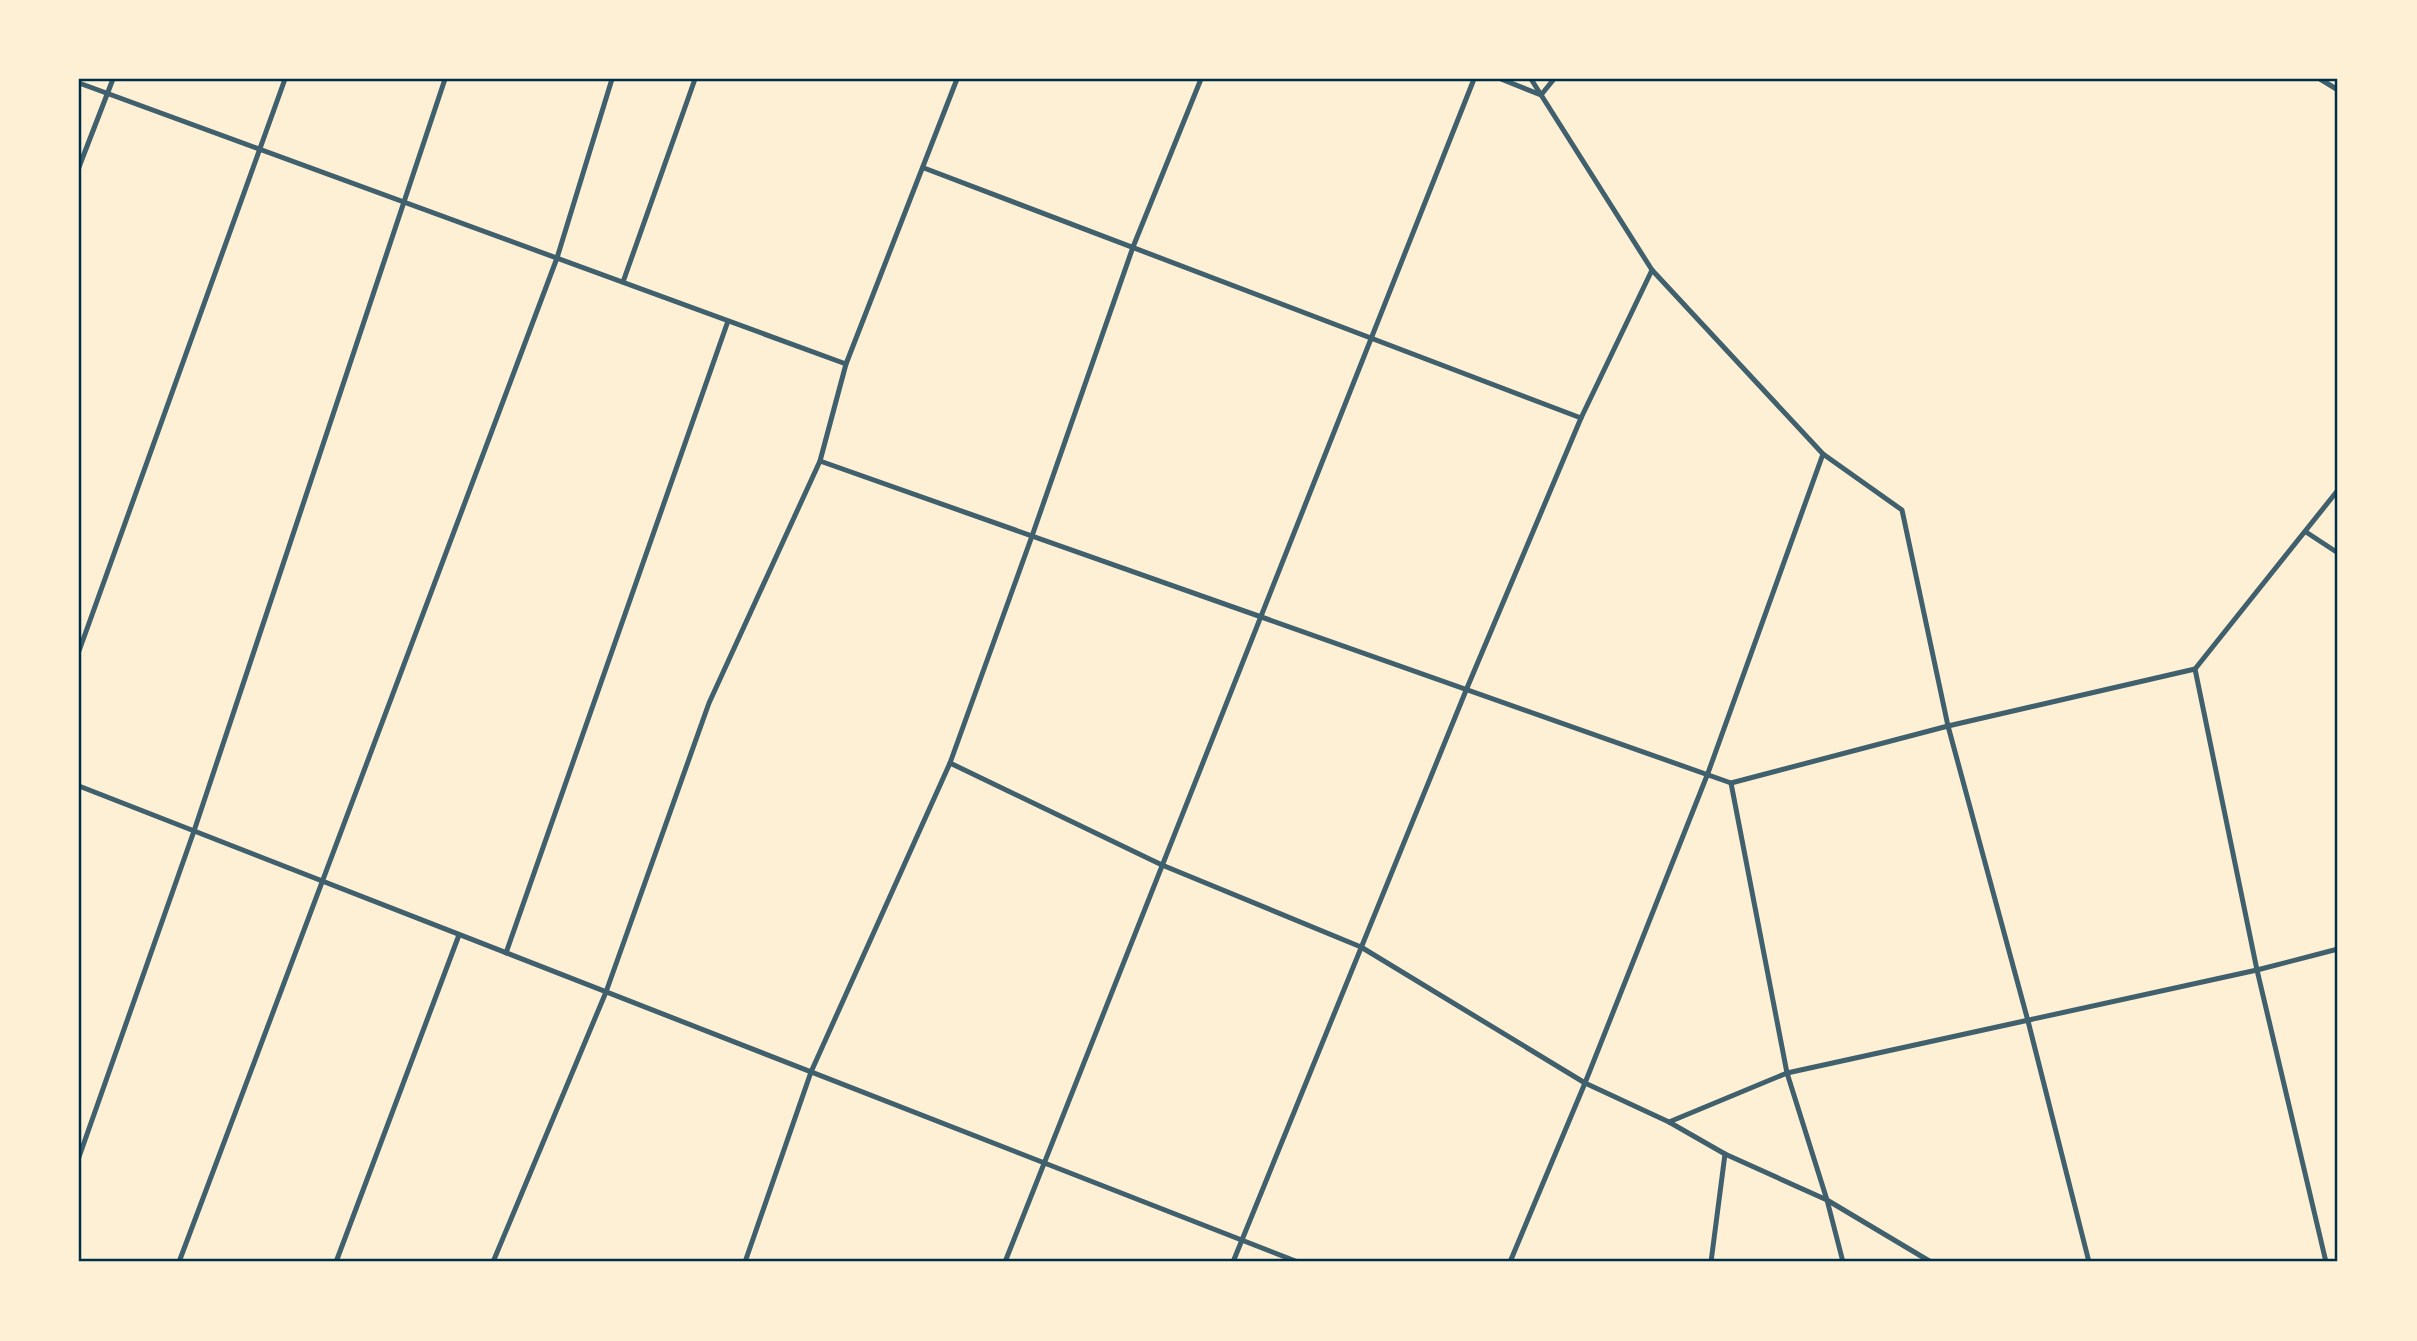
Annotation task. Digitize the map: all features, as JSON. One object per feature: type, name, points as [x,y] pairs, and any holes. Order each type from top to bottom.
[{"type":"lane","points":[[79,167],[113,79]]},
{"type":"lane","points":[[79,651],[285,79]]},
{"type":"lane","points":[[79,1157],[194,831],[445,79]]},
{"type":"lane","points":[[179,1262],[557,258],[612,79]]},
{"type":"lane","points":[[623,282],[695,79]]},
{"type":"lane","points":[[496,1262],[606,992],[709,703],[820,461],[846,364],[957,79]]},
{"type":"lane","points":[[745,1262],[811,1072],[950,763],[1133,247],[1201,79]]},
{"type":"lane","points":[[1005,1262],[1474,79]]},
{"type":"lane","points":[[1501,79],[1541,94]]},
{"type":"lane","points":[[1531,79],[1652,270],[1823,454],[1902,510],[1948,726],[2090,1262]]},
{"type":"lane","points":[[1541,94],[1554,79]]},
{"type":"lane","points":[[2320,79],[2338,90]]},
{"type":"lane","points":[[79,83],[846,364]]},
{"type":"lane","points":[[923,167],[1581,418]]},
{"type":"lane","points":[[1233,1262],[1467,688],[1581,418],[1652,270]]},
{"type":"lane","points":[[506,953],[728,321]]},
{"type":"lane","points":[[1510,1262],[1585,1083],[1707,773],[1823,454]]},
{"type":"lane","points":[[820,461],[1731,783],[1948,726],[2195,669],[2338,491]]},
{"type":"lane","points":[[2306,532],[2338,553]]},
{"type":"lane","points":[[2195,669],[2257,971],[2326,1262]]},
{"type":"lane","points":[[950,763],[1162,865],[1361,947],[1585,1083],[1669,1122],[1725,1154],[1827,1200],[1931,1262]]},
{"type":"lane","points":[[1731,783],[1787,1073],[1827,1200],[1843,1262]]},
{"type":"lane","points":[[79,786],[1298,1262]]},
{"type":"lane","points":[[336,1262],[459,934]]},
{"type":"lane","points":[[1669,1122],[1787,1073],[2257,971],[2338,949]]},
{"type":"lane","points":[[1711,1262],[1725,1154]]}]
